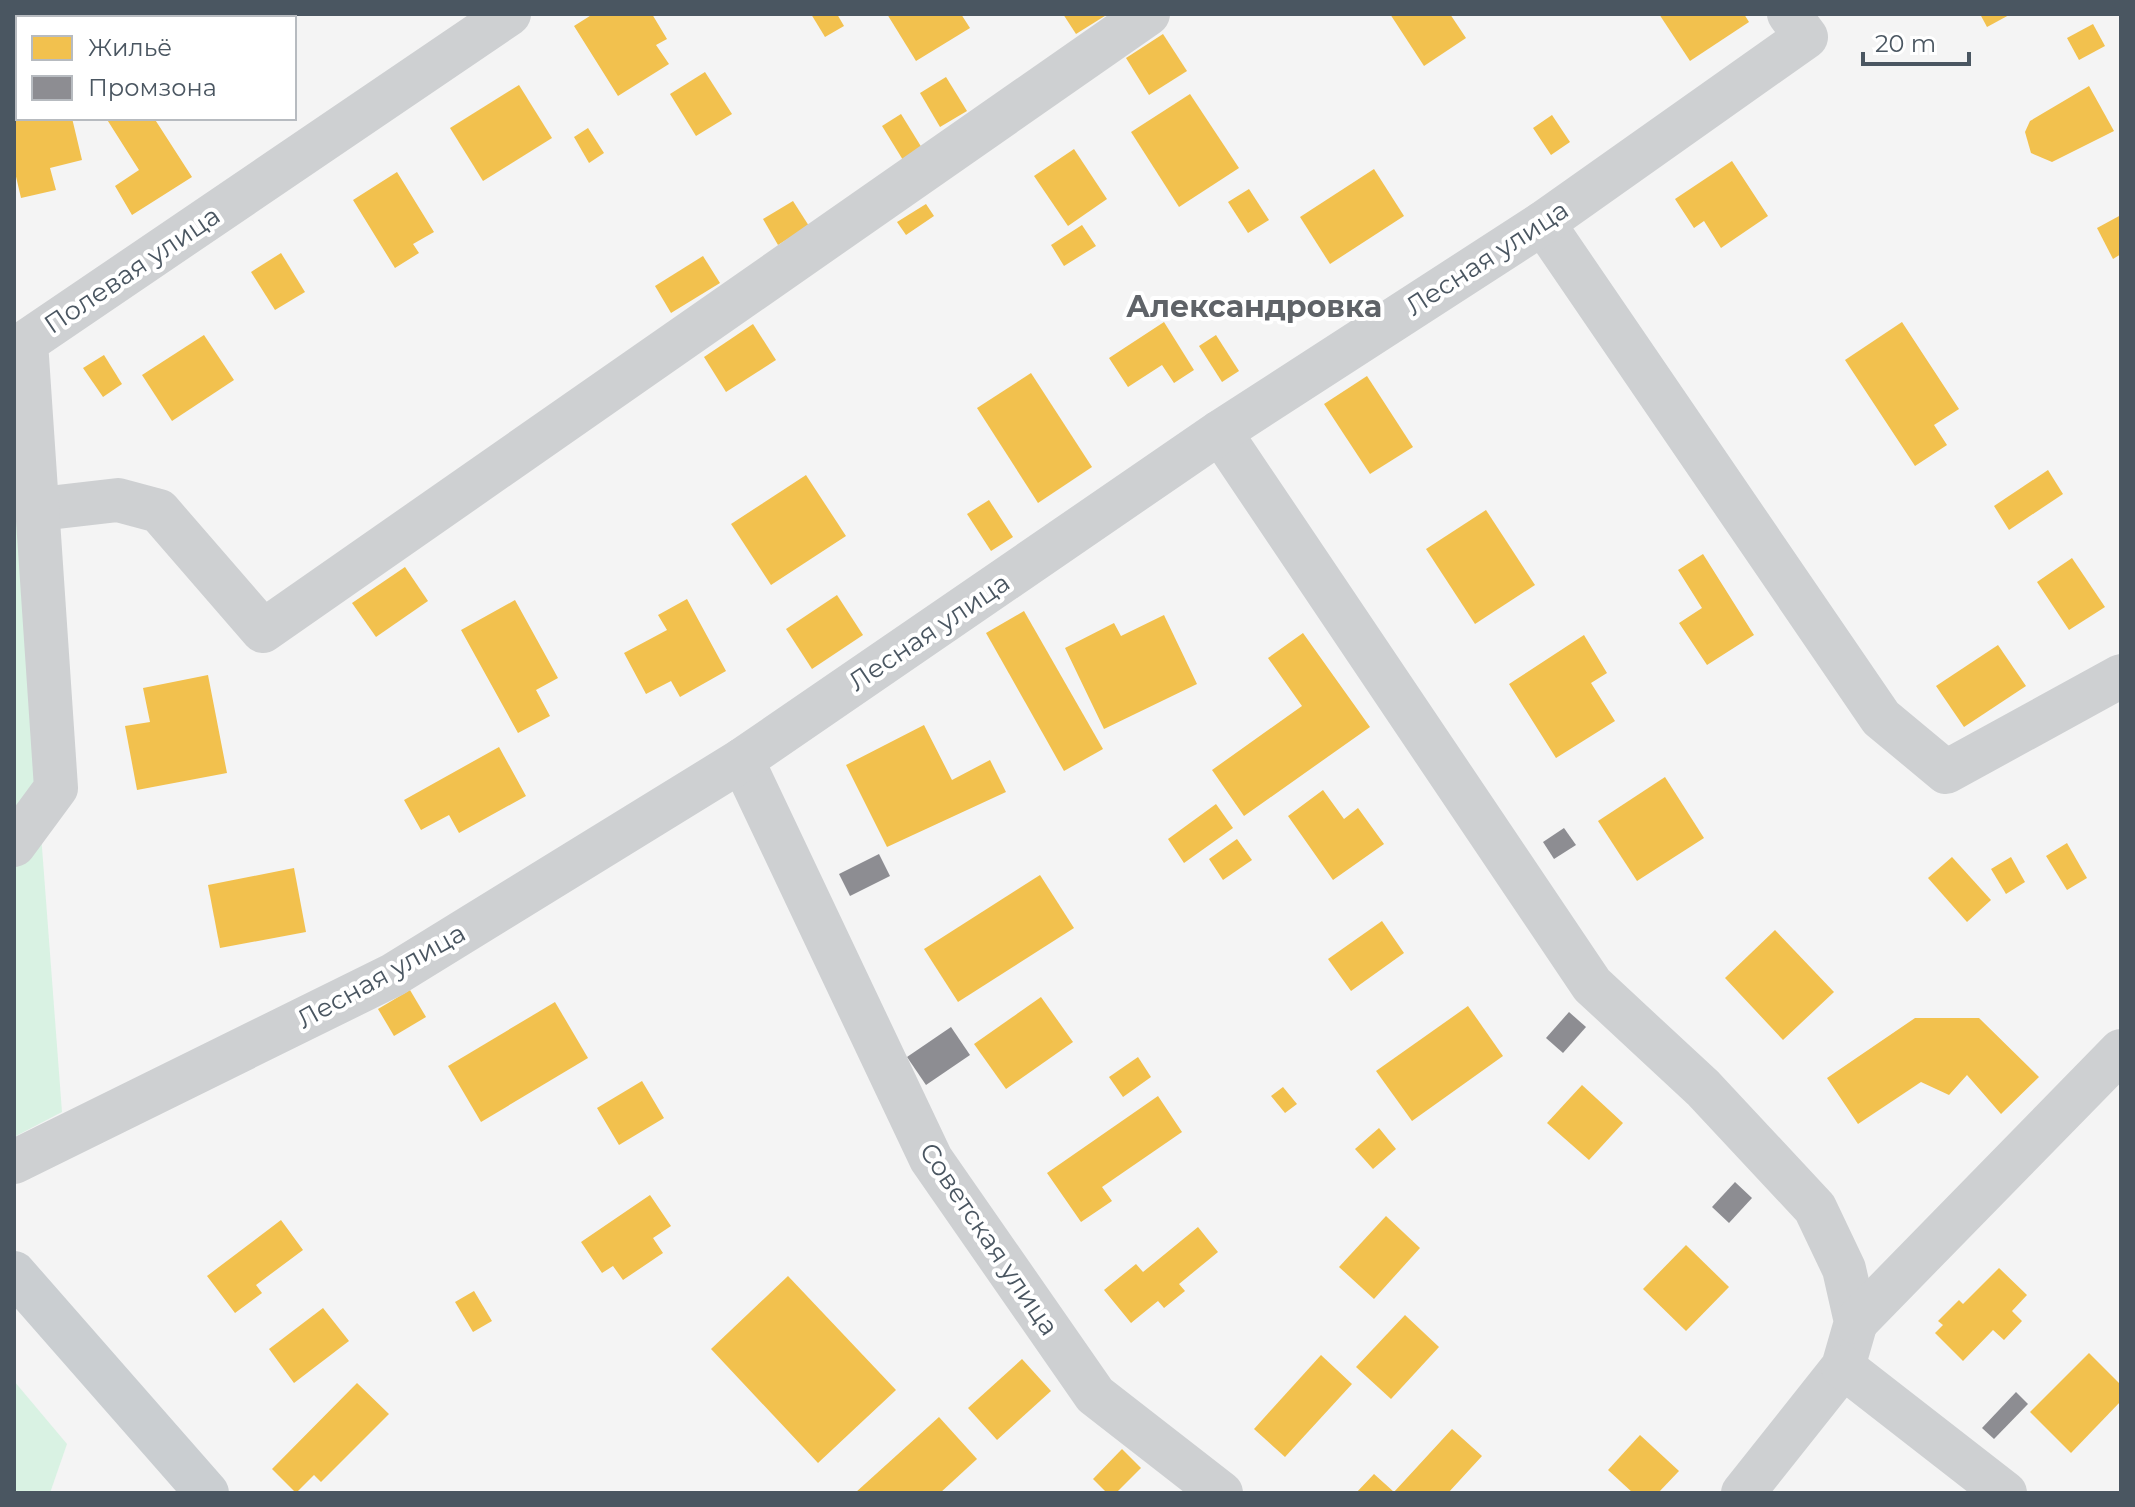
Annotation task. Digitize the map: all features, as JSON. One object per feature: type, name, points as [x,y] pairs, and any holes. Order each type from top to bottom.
[{"type":"main road","points":[[14,1273],[207,1493]]},
{"type":"street","name":"Полевая улица","points":[[14,845],[56,788],[40,509],[26,342],[509,14]]},
{"type":"street","points":[[40,509],[118,500],[159,511],[263,631],[1148,14]]},
{"type":"street","name":"Лесная улица","points":[[14,1162],[393,975],[742,760],[1220,432],[1543,223],[1798,26]]},
{"type":"street","points":[[1543,223],[1881,718],[1946,772],[2121,676]]},
{"type":"street","points":[[1220,432],[1592,985],[1703,1088],[1815,1208],[1844,1269],[1856,1322]]},
{"type":"street","name":"Советская улица","points":[[742,760],[931,1159],[1095,1395],[1221,1493]]},
{"type":"street","points":[[1743,1493],[1843,1367],[1856,1322],[2121,1051]]},
{"type":"street","points":[[1843,1367],[2005,1493]]},
{"type":"green space","points":[[14,477],[62,1112],[14,1137]]},
{"type":"green space","points":[[14,1381],[67,1444],[50,1493],[14,1493]]},
{"type":"building: Жильё","points":[[593,14],[652,14],[667,39],[656,45],[669,64],[618,96],[574,26]]},
{"type":"building: Жильё","points":[[811,14],[837,14],[844,26],[825,37]]},
{"type":"building: Жильё","points":[[887,14],[961,14],[970,28],[916,61]]},
{"type":"building: Жильё","points":[[1063,14],[1108,14],[1076,34]]},
{"type":"building: Жильё","points":[[1390,14],[1450,14],[1466,38],[1424,66]]},
{"type":"building: Жильё","points":[[1659,14],[1744,14],[1749,22],[1690,61]]},
{"type":"building: Жильё","points":[[1980,14],[2011,14],[1987,27]]},
{"type":"building: Жильё","points":[[2093,24],[2105,46],[2079,60],[2067,38]]},
{"type":"building: Жильё","points":[[1163,34],[1187,71],[1149,95],[1126,58]]},
{"type":"building: Жильё","points":[[705,72],[732,114],[696,136],[670,94]]},
{"type":"building: Жильё","points":[[946,77],[967,111],[940,127],[920,93]]},
{"type":"building: Жильё","points":[[519,85],[552,138],[483,181],[450,128]]},
{"type":"building: Жильё","points":[[2089,86],[2114,131],[2052,162],[2031,153],[2025,132],[2030,121]]},
{"type":"building: Жильё","points":[[1190,94],[1239,168],[1179,207],[1131,132]]},
{"type":"building: Жильё","points":[[14,97],[16,120],[72,120],[82,160],[50,168],[56,190],[21,198],[14,168]]},
{"type":"building: Жильё","points":[[901,114],[922,148],[903,160],[882,126]]},
{"type":"building: Жильё","points":[[1552,115],[1570,142],[1551,155],[1533,128]]},
{"type":"building: Жильё","points":[[107,120],[155,120],[192,177],[132,215],[115,186],[139,170]]},
{"type":"building: Жильё","points":[[588,128],[604,153],[589,163],[574,137]]},
{"type":"building: Жильё","points":[[1074,149],[1107,199],[1068,226],[1034,176]]},
{"type":"building: Жильё","points":[[1732,161],[1768,216],[1721,248],[1704,221],[1694,228],[1675,199]]},
{"type":"building: Жильё","points":[[1374,169],[1404,216],[1330,264],[1300,217]]},
{"type":"building: Жильё","points":[[397,172],[434,232],[413,244],[419,253],[395,268],[353,200]]},
{"type":"building: Жильё","points":[[1249,189],[1269,220],[1248,233],[1228,202]]},
{"type":"building: Жильё","points":[[793,201],[809,226],[778,245],[763,219]]},
{"type":"building: Жильё","points":[[926,204],[934,216],[906,235],[897,222]]},
{"type":"building: Жильё","points":[[2121,215],[2121,254],[2113,259],[2097,228]]},
{"type":"building: Жильё","points":[[1082,225],[1096,246],[1064,266],[1051,245]]},
{"type":"building: Жильё","points":[[281,253],[305,292],[275,310],[251,272]]},
{"type":"building: Жильё","points":[[703,256],[720,283],[671,313],[655,286]]},
{"type":"building: Жильё","points":[[1164,322],[1194,370],[1174,383],[1162,365],[1128,387],[1109,358]]},
{"type":"building: Жильё","points":[[1902,322],[1959,409],[1934,425],[1947,445],[1915,466],[1845,360]]},
{"type":"building: Жильё","points":[[753,324],[776,360],[726,392],[704,357]]},
{"type":"building: Жильё","points":[[204,335],[234,380],[172,421],[142,375]]},
{"type":"building: Жильё","points":[[1216,335],[1239,371],[1222,382],[1199,346]]},
{"type":"building: Жильё","points":[[104,355],[122,384],[103,397],[83,368]]},
{"type":"building: Жильё","points":[[1031,373],[1092,467],[1038,503],[977,408]]},
{"type":"building: Жильё","points":[[1367,376],[1413,447],[1370,474],[1324,404]]},
{"type":"building: Жильё","points":[[2048,470],[2063,494],[2009,530],[1994,506]]},
{"type":"building: Жильё","points":[[806,475],[846,536],[771,585],[731,524]]},
{"type":"building: Жильё","points":[[989,500],[1013,537],[991,551],[967,514]]},
{"type":"building: Жильё","points":[[1486,510],[1535,585],[1475,624],[1426,549]]},
{"type":"building: Жильё","points":[[1703,554],[1754,635],[1707,665],[1679,623],[1702,608],[1678,570]]},
{"type":"building: Жильё","points":[[2072,558],[2105,607],[2069,630],[2037,582]]},
{"type":"building: Жильё","points":[[405,567],[428,601],[376,637],[352,603]]},
{"type":"building: Жильё","points":[[837,595],[863,635],[812,669],[786,629]]},
{"type":"building: Жильё","points":[[687,599],[726,671],[680,697],[671,681],[646,694],[624,653],[667,630],[658,615]]},
{"type":"building: Жильё","points":[[515,600],[558,678],[536,690],[550,716],[518,733],[461,630]]},
{"type":"building: Жильё","points":[[1024,611],[1103,749],[1064,771],[986,633]]},
{"type":"building: Жильё","points":[[1164,615],[1197,684],[1104,729],[1065,648],[1114,623],[1121,636]]},
{"type":"building: Жильё","points":[[1303,633],[1370,727],[1244,816],[1212,770],[1302,706],[1268,658]]},
{"type":"building: Жильё","points":[[1584,635],[1607,673],[1591,683],[1615,721],[1556,758],[1509,684]]},
{"type":"building: Жильё","points":[[1998,645],[2026,686],[1964,727],[1936,686]]},
{"type":"building: Жильё","points":[[208,675],[227,773],[137,790],[125,726],[150,722],[143,688]]},
{"type":"building: Жильё","points":[[924,725],[952,780],[990,760],[1006,792],[887,847],[846,765]]},
{"type":"building: Жильё","points":[[499,747],[526,796],[459,833],[449,815],[421,830],[404,800]]},
{"type":"building: Жильё","points":[[1665,777],[1704,838],[1637,881],[1598,821]]},
{"type":"building: Жильё","points":[[1323,790],[1344,819],[1358,808],[1384,844],[1333,880],[1288,816]]},
{"type":"building: Жильё","points":[[1216,804],[1233,828],[1184,863],[1168,839]]},
{"type":"building: Жильё","points":[[1237,839],[1252,860],[1223,880],[1209,859]]},
{"type":"building: Жильё","points":[[2067,843],[2087,878],[2067,890],[2046,856]]},
{"type":"building: Жильё","points":[[1952,857],[1991,900],[1967,922],[1928,878]]},
{"type":"building: Жильё","points":[[2011,857],[2025,882],[2006,894],[1991,869]]},
{"type":"building: Жильё","points":[[294,868],[306,932],[220,948],[208,885]]},
{"type":"building: Жильё","points":[[1040,875],[1074,928],[958,1002],[924,949]]},
{"type":"building: Жильё","points":[[1382,921],[1404,953],[1351,991],[1328,959]]},
{"type":"building: Жильё","points":[[1775,930],[1834,992],[1783,1040],[1725,978]]},
{"type":"building: Жильё","points":[[410,990],[426,1017],[394,1036],[378,1009]]},
{"type":"building: Жильё","points":[[1041,997],[1073,1042],[1006,1089],[974,1044]]},
{"type":"building: Жильё","points":[[555,1002],[588,1058],[481,1122],[448,1066]]},
{"type":"building: Жильё","points":[[1468,1006],[1503,1056],[1412,1121],[1376,1071]]},
{"type":"building: Жильё","points":[[1915,1018],[1979,1018],[2039,1077],[2001,1114],[1967,1075],[1949,1095],[1921,1082],[1858,1124],[1827,1078]]},
{"type":"building: Жильё","points":[[1138,1057],[1151,1077],[1123,1097],[1109,1077]]},
{"type":"building: Жильё","points":[[642,1081],[664,1118],[619,1145],[597,1108]]},
{"type":"building: Жильё","points":[[1582,1085],[1623,1123],[1589,1160],[1547,1123]]},
{"type":"building: Жильё","points":[[1283,1087],[1297,1104],[1285,1113],[1271,1096]]},
{"type":"building: Жильё","points":[[1158,1096],[1182,1132],[1102,1187],[1112,1201],[1081,1222],[1047,1173]]},
{"type":"building: Жильё","points":[[1379,1128],[1396,1149],[1373,1169],[1355,1149]]},
{"type":"building: Жильё","points":[[650,1195],[671,1226],[653,1238],[663,1253],[623,1280],[613,1266],[602,1273],[581,1242]]},
{"type":"building: Жильё","points":[[1386,1216],[1420,1248],[1374,1299],[1339,1267]]},
{"type":"building: Жильё","points":[[281,1220],[303,1250],[256,1285],[262,1293],[235,1313],[207,1276]]},
{"type":"building: Жильё","points":[[1198,1227],[1218,1252],[1179,1284],[1185,1291],[1164,1308],[1158,1301],[1131,1323],[1104,1290],[1136,1264],[1143,1272]]},
{"type":"building: Жильё","points":[[1686,1245],[1729,1287],[1686,1331],[1643,1289]]},
{"type":"building: Жильё","points":[[1999,1268],[2027,1295],[2012,1311],[2022,1321],[2004,1340],[1993,1330],[1963,1361],[1935,1333],[1943,1325],[1938,1321],[1959,1300],[1963,1304]]},
{"type":"building: Жильё","points":[[788,1276],[896,1390],[818,1463],[711,1349]]},
{"type":"building: Жильё","points":[[474,1291],[492,1321],[473,1332],[455,1302]]},
{"type":"building: Жильё","points":[[323,1308],[349,1341],[294,1383],[269,1349]]},
{"type":"building: Жильё","points":[[1405,1315],[1439,1347],[1391,1399],[1356,1367]]},
{"type":"building: Жильё","points":[[2089,1353],[2121,1385],[2121,1401],[2071,1453],[2030,1412]]},
{"type":"building: Жильё","points":[[1321,1355],[1352,1384],[1285,1457],[1254,1429]]},
{"type":"building: Жильё","points":[[1022,1359],[1051,1391],[997,1440],[968,1408]]},
{"type":"building: Жильё","points":[[357,1383],[389,1414],[321,1482],[314,1475],[296,1493],[272,1469]]},
{"type":"building: Жильё","points":[[939,1417],[977,1459],[940,1493],[855,1493]]},
{"type":"building: Жильё","points":[[1452,1429],[1482,1456],[1448,1493],[1356,1493],[1374,1474],[1394,1492]]},
{"type":"building: Жильё","points":[[1640,1435],[1679,1471],[1658,1493],[1633,1493],[1608,1470]]},
{"type":"building: Жильё","points":[[1122,1449],[1141,1468],[1116,1493],[1107,1493],[1093,1479]]},
{"type":"building: Промзона","points":[[1564,828],[1576,845],[1554,859],[1543,842]]},
{"type":"building: Промзона","points":[[879,854],[890,876],[850,896],[839,874]]},
{"type":"building: Промзона","points":[[1569,1012],[1586,1027],[1563,1053],[1546,1038]]},
{"type":"building: Промзона","points":[[951,1027],[970,1055],[926,1085],[907,1057]]},
{"type":"building: Промзона","points":[[1735,1182],[1752,1198],[1729,1223],[1712,1207]]},
{"type":"building: Промзона","points":[[2016,1392],[2028,1404],[1994,1439],[1982,1428]]},
{"type":"district","name":"Александровка","points":[[1254,307]]}]
